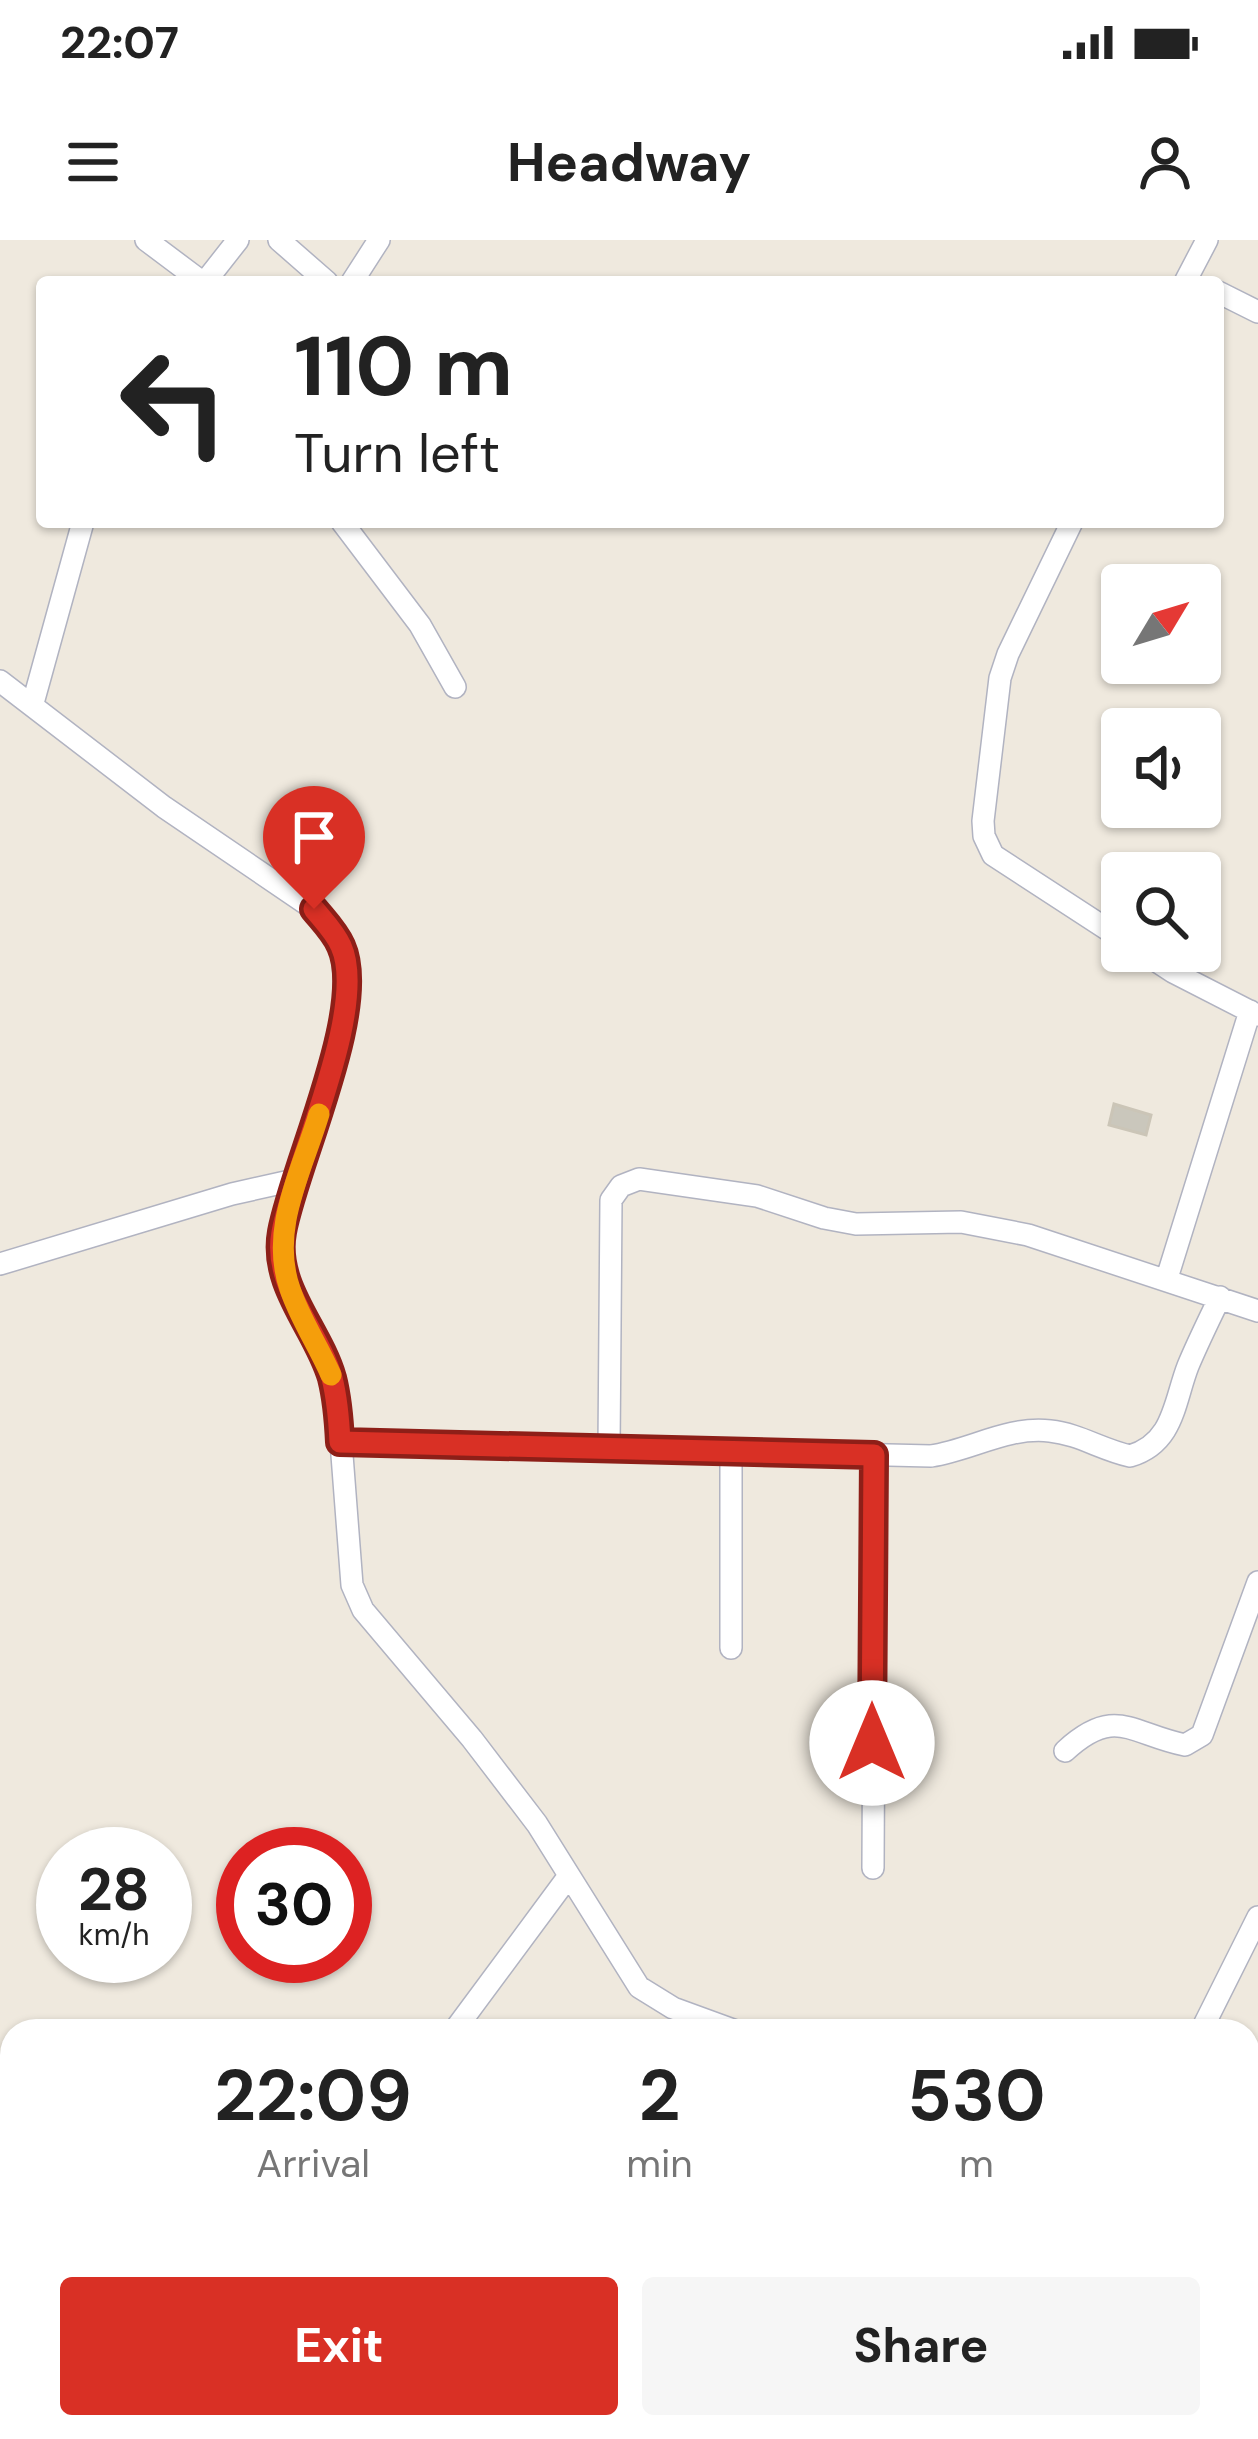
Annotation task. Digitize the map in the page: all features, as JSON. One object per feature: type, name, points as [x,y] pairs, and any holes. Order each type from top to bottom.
[{"type":"street","points":[[146,240],[196,276]]},
{"type":"street","points":[[209,276],[238,240]]},
{"type":"street","points":[[280,240],[320,276]]},
{"type":"street","points":[[356,276],[380,240]]},
{"type":"street","points":[[1192,276],[1207,240]]},
{"type":"street","points":[[1224,295],[1258,312]]},
{"type":"street","points":[[33,703],[81,528]]},
{"type":"street","points":[[346,528],[430,640],[455,686]]},
{"type":"street","points":[[1069,528],[1007,654],[1000,678],[986,777],[984,836],[993,855],[1101,925]]},
{"type":"street","points":[[0,680],[164,807],[314,909],[343,949],[345,1003],[321,1107],[281,1235],[281,1258],[299,1312],[332,1377],[348,1570],[363,1610],[537,1825],[639,1988],[703,2019]]},
{"type":"street","points":[[1167,1278],[1254,1014],[1179,972]]},
{"type":"street","points":[[610,1449],[611,1200],[621,1186],[640,1178],[757,1196],[856,1224],[961,1222],[1028,1235],[1258,1311]]},
{"type":"street","points":[[0,1264],[195,1204],[299,1179]]},
{"type":"street","points":[[340,1442],[931,1456],[1007,1434],[1045,1430],[1077,1436],[1119,1454],[1143,1452],[1172,1421],[1187,1368],[1220,1297]]},
{"type":"street","points":[[731,1451],[731,1648]]},
{"type":"street","points":[[873,1868],[874,1455]]},
{"type":"street","points":[[1065,1751],[1102,1725],[1132,1725],[1185,1744],[1202,1735],[1258,1582]]},
{"type":"street","points":[[463,2019],[568,1877]]},
{"type":"street","points":[[1208,2019],[1258,1917]]},
{"type":"building","points":[[1114,1104],[1151,1115],[1146,1135],[1109,1125]]},
{"type":"slow traffic","points":[[319,1114],[281,1235],[281,1258],[299,1312],[331,1375]]},
{"type":"route","points":[[314,909],[343,949],[345,1003],[321,1107],[281,1235],[281,1258],[299,1312],[332,1377],[340,1442],[874,1455],[872,1743]]}]
